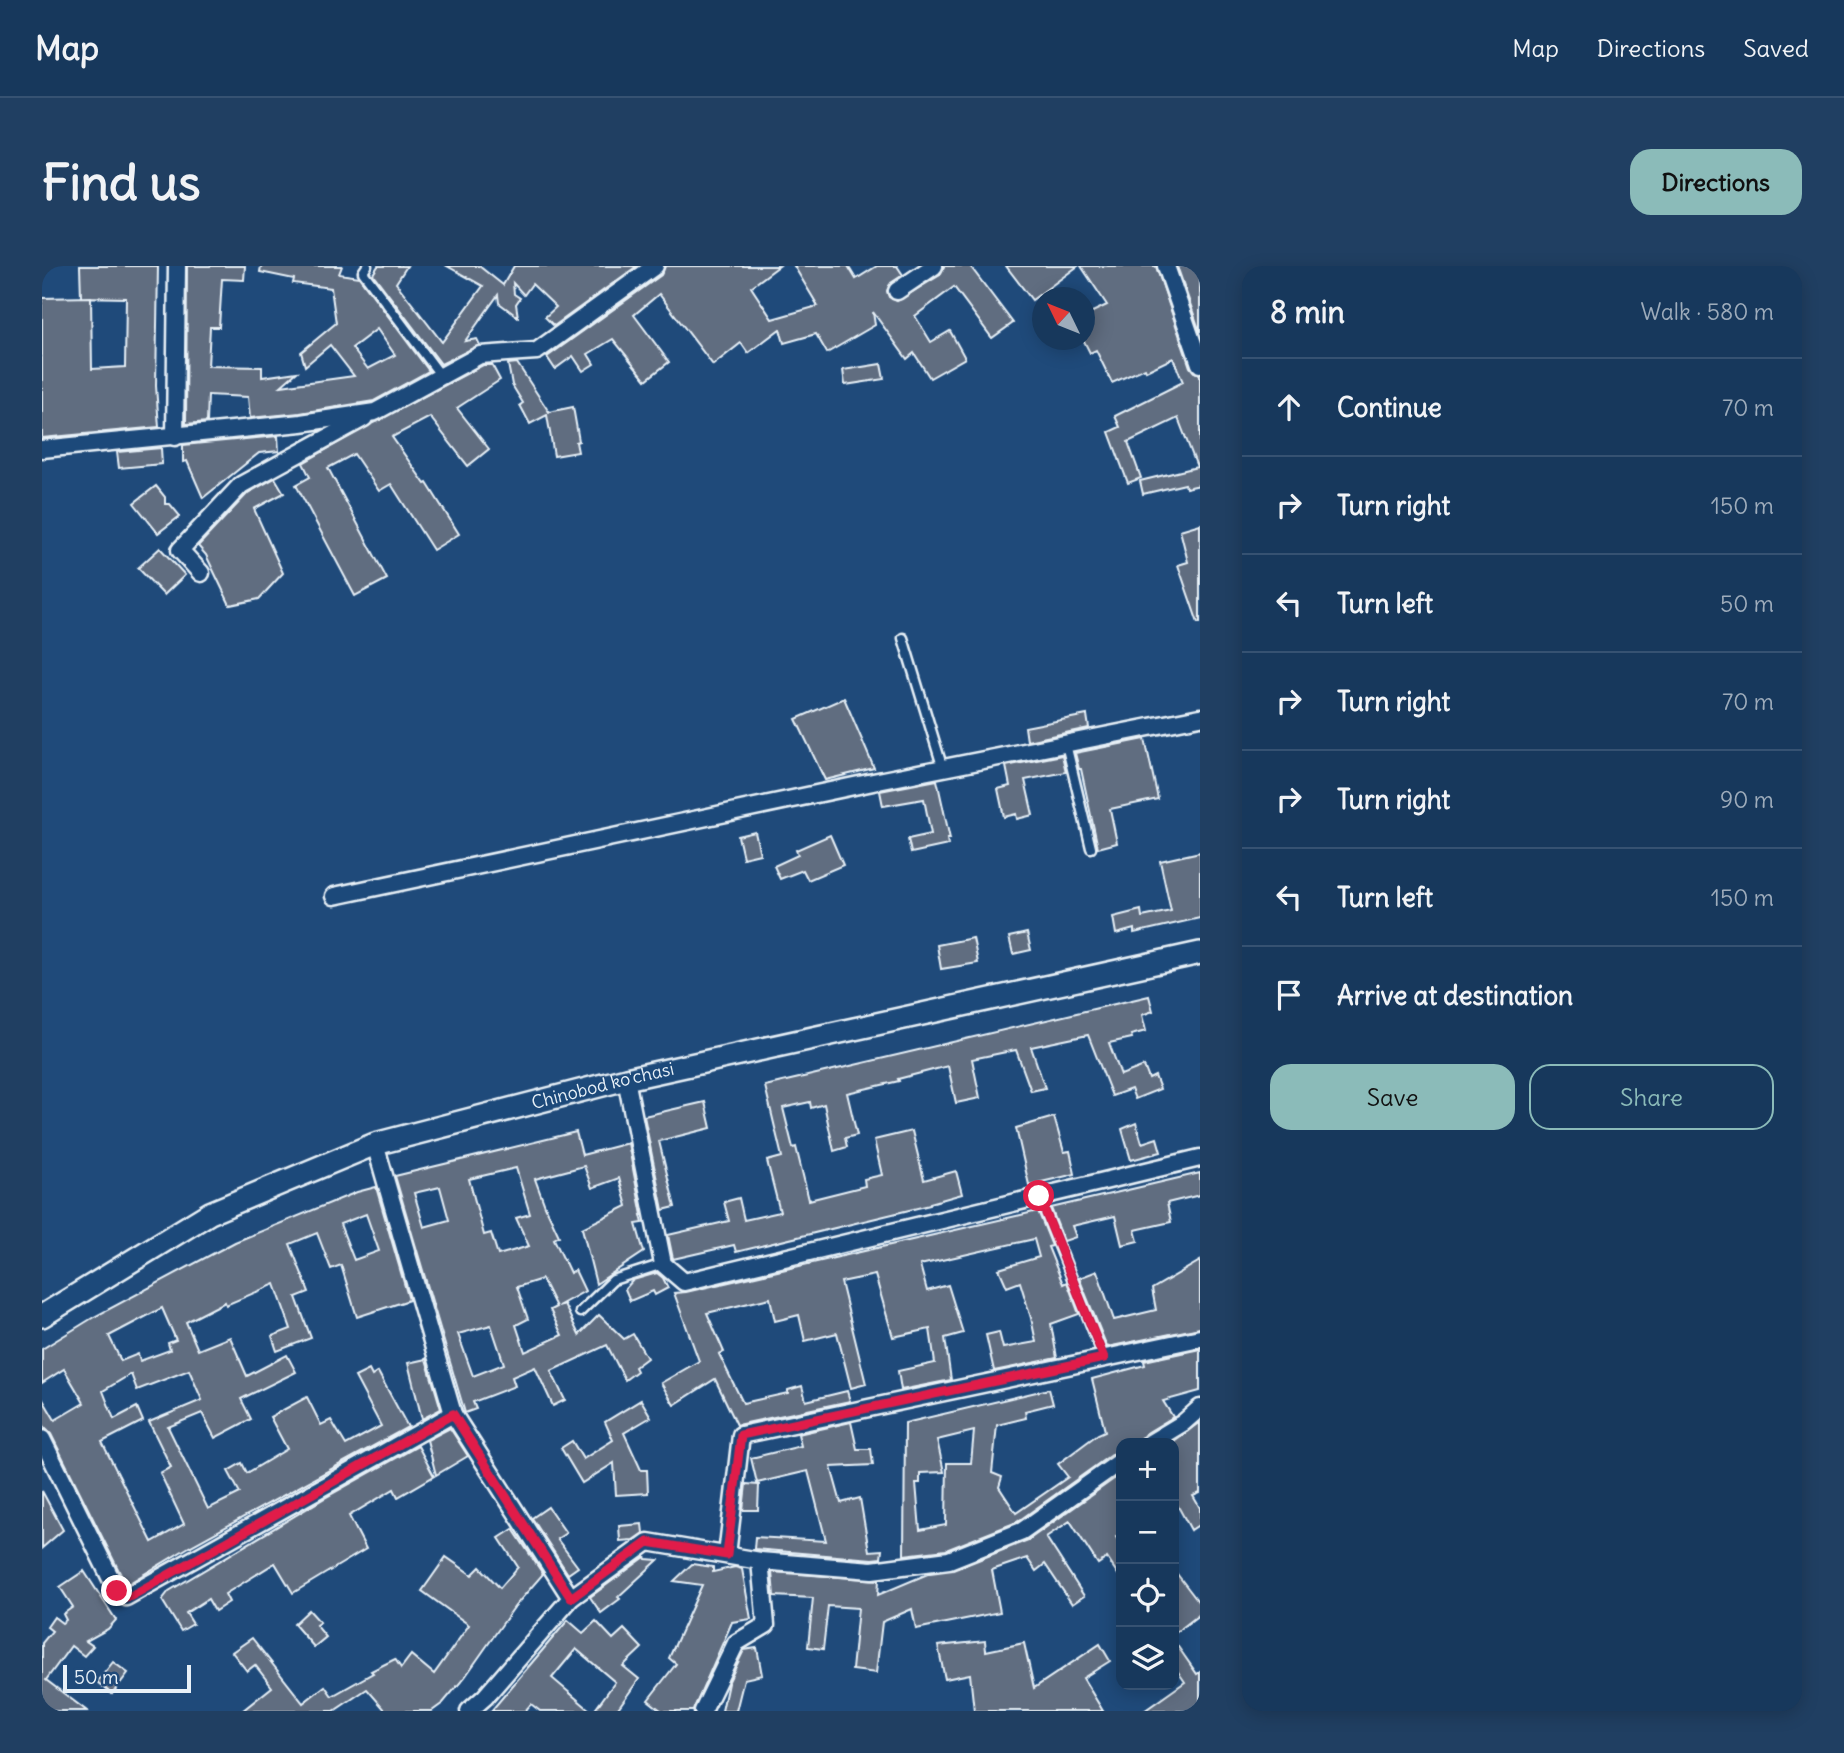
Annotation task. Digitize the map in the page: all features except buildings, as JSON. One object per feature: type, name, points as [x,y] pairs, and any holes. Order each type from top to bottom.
[{"type":"street","points":[[175,437],[177,266]]},
{"type":"street","points":[[201,572],[180,550],[241,485],[480,355],[537,351],[655,266]]},
{"type":"street","points":[[898,291],[934,266]]},
{"type":"street","points":[[1166,266],[1200,364]]},
{"type":"street","points":[[42,449],[301,423],[375,412]]},
{"type":"street","points":[[334,896],[1200,717]]},
{"type":"street","name":"Chinobod ko'chasi","points":[[42,1316],[210,1213],[374,1144],[626,1079],[1200,953]]},
{"type":"street","points":[[626,1079],[663,1264],[684,1282],[1200,1158]]},
{"type":"street","points":[[374,1144],[453,1414],[571,1598]]},
{"type":"street","points":[[727,1555],[741,1435],[1200,1338]]},
{"type":"street","points":[[1158,1438],[1183,1423],[1200,1408]]},
{"type":"street","points":[[42,1439],[117,1591],[126,1597],[453,1414]]},
{"type":"street","points":[[469,1711],[485,1697],[571,1598],[648,1542],[760,1562],[872,1570],[949,1560],[1022,1531],[1116,1465]]},
{"type":"street","points":[[703,1711],[736,1643],[766,1625],[760,1562]]},
{"type":"lane","points":[[367,266],[363,272],[440,376]]},
{"type":"lane","points":[[903,638],[943,769]]},
{"type":"lane","points":[[1066,744],[1091,848]]},
{"type":"lane","points":[[1039,1196],[1104,1358]]},
{"type":"lane","points":[[580,1312],[613,1280],[663,1264]]},
{"type":"route","points":[[117,1591],[126,1597],[131,1596],[453,1414],[571,1598],[648,1542],[727,1555],[741,1435],[1104,1358],[1039,1196]]}]
